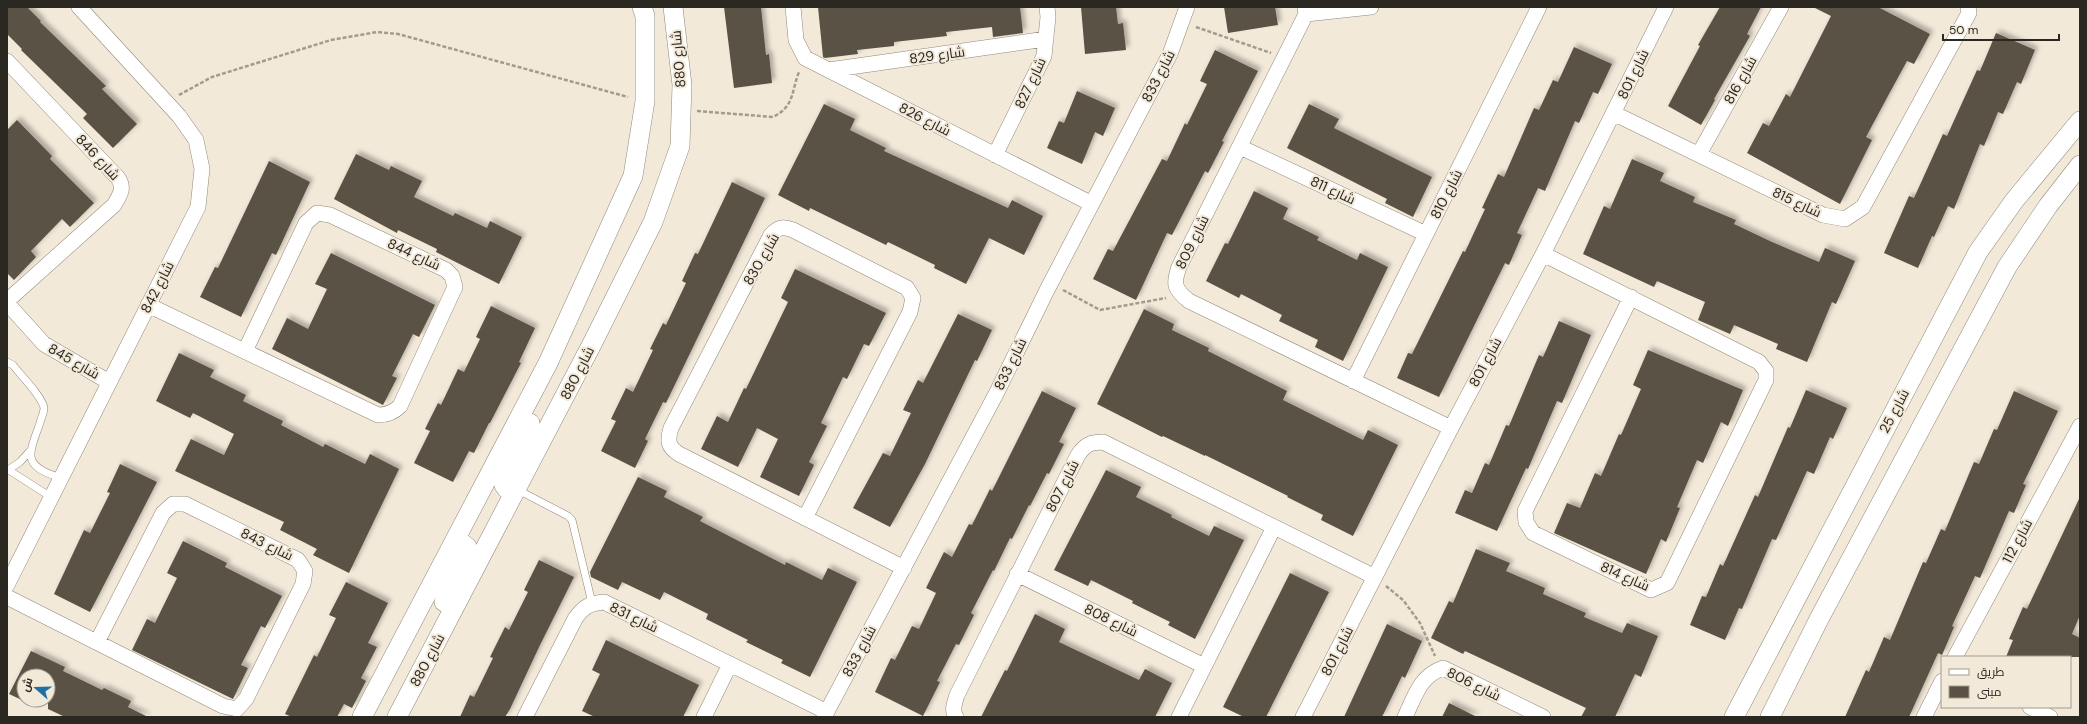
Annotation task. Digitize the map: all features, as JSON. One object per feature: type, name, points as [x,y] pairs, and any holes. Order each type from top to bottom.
[{"type":"street","name":"شارع 842","points":[[7,585],[198,207],[202,169],[196,140],[179,116],[79,7]]},
{"type":"street","points":[[362,717],[548,363],[633,176],[645,101],[644,16],[642,7]]},
{"type":"street","name":"شارع 880","points":[[398,717],[517,489],[653,222],[680,146],[682,85],[673,7]]},
{"type":"street","points":[[793,7],[796,40],[805,58]]},
{"type":"street","name":"شارع 827","points":[[995,154],[1044,56],[1048,17],[1047,7]]},
{"type":"street","name":"شارع 833","points":[[826,714],[996,394],[1051,283],[1170,54],[1187,7]]},
{"type":"street","points":[[1306,10],[1371,7]]},
{"type":"street","name":"شارع 810","points":[[1353,381],[1540,7]]},
{"type":"street","name":"شارع 801","points":[[1303,717],[1450,428],[1543,254],[1666,7]]},
{"type":"street","name":"شارع 816","points":[[1699,154],[1781,7]]},
{"type":"street","name":"شارع 815","points":[[1614,113],[1824,215],[1845,219],[1863,207],[1969,13],[1968,7]]},
{"type":"street","name":"شارع 809","points":[[1182,295],[1176,288],[1174,280],[1179,267],[1284,58],[1306,10]]},
{"type":"street","name":"شارع 829","points":[[829,70],[1046,40]]},
{"type":"street","name":"شارع 826","points":[[805,58],[1092,204]]},
{"type":"street","name":"شارع 846","points":[[7,302],[114,205],[122,190],[122,183],[118,178],[10,71]]},
{"type":"street","name":"شارع 25","points":[[1734,717],[1978,252],[2014,201],[2080,121]]},
{"type":"street","name":"شارع 811","points":[[1240,147],[1426,234]]},
{"type":"street","points":[[1770,717],[1819,619],[2000,279],[2048,206],[2080,165]]},
{"type":"street","name":"شارع 844","points":[[148,305],[378,415],[390,413],[400,406],[455,287],[455,282],[446,270],[330,215],[317,213],[306,223],[245,351]]},
{"type":"street","name":"شارع 830","points":[[805,518],[910,312],[913,298],[907,288],[793,230],[781,227],[771,235],[671,428],[668,438],[672,449],[679,454],[805,518],[904,568]]},
{"type":"street","name":"شارع 814","points":[[1543,254],[1631,297],[1759,362],[1766,371],[1766,380],[1667,583],[1659,588],[1651,590],[1533,533],[1526,522],[1525,511],[1631,297]]},
{"type":"street","points":[[1182,295],[1189,301],[1450,428]]},
{"type":"street","name":"شارع 845","points":[[7,302],[44,344],[109,382]]},
{"type":"street","points":[[517,489],[507,489],[504,485],[505,480],[542,392],[548,363]]},
{"type":"street","name":"شارع 112","points":[[1956,656],[2080,426]]},
{"type":"street","name":"شارع 807","points":[[956,717],[954,714],[954,705],[957,695],[1078,455],[1084,447],[1092,442],[1103,442],[1375,577]]},
{"type":"street","name":"شارع 843","points":[[7,596],[97,642],[223,706],[237,709],[246,699],[303,584],[305,577],[303,565],[298,560],[185,504],[173,504],[163,513],[97,642]]},
{"type":"street","points":[[1179,717],[1274,527]]},
{"type":"street","points":[[409,694],[411,673],[416,659],[467,553],[467,546],[462,543],[453,544]]},
{"type":"street","name":"شارع 808","points":[[1017,574],[1204,666]]},
{"type":"street","name":"شارع 831","points":[[526,717],[575,619],[582,609],[592,603],[604,602],[730,664],[826,714]]},
{"type":"street","points":[[704,717],[730,664]]},
{"type":"street","name":"شارع 806","points":[[1405,717],[1421,684],[1431,672],[1443,668],[1542,717]]},
{"type":"street","points":[[1924,717],[1941,683]]},
{"type":"street","points":[[2032,708],[2050,717]]},
{"type":"lane","points":[[7,362],[13,365],[42,402],[44,410],[29,452],[20,462],[8,470],[51,497]]},
{"type":"lane","points":[[29,452],[33,463],[41,472],[61,478]]},
{"type":"lane","points":[[517,489],[568,516],[572,520],[592,603]]},
{"type":"path","points":[[1182,23],[1284,58]]},
{"type":"path","points":[[166,102],[212,77],[331,40],[377,32],[398,34],[645,101]]},
{"type":"path","points":[[681,110],[773,117],[784,111],[792,99],[796,79],[805,58]]},
{"type":"path","points":[[1051,283],[1100,310],[1182,295]]},
{"type":"path","points":[[1375,577],[1403,600],[1420,623],[1431,650],[1443,668]]},
{"type":"building","points":[[7,7],[27,7],[41,21],[40,22],[106,86],[102,89],[137,124],[113,148],[83,118],[87,114],[21,50],[22,49],[7,34]]},
{"type":"building","points":[[724,7],[761,7],[766,55],[769,54],[772,83],[734,88]]},
{"type":"building","points":[[818,7],[1020,7],[1023,33],[993,37],[992,27],[946,32],[947,36],[894,42],[894,46],[857,50],[858,54],[825,58],[823,57]]},
{"type":"building","points":[[1081,7],[1116,7],[1118,24],[1123,23],[1126,50],[1085,54]]},
{"type":"building","points":[[1224,7],[1275,7],[1278,25],[1228,33]]},
{"type":"building","points":[[1720,7],[1761,7],[1747,34],[1750,36],[1701,125],[1668,106],[1700,46],[1698,45]]},
{"type":"building","points":[[1813,7],[1878,7],[1930,34],[1914,64],[1907,61],[1866,137],[1872,140],[1840,204],[1747,153],[1763,123],[1769,126],[1786,94],[1790,97],[1831,16]]},
{"type":"building","points":[[1996,33],[2035,50],[2021,84],[2017,82],[2003,114],[1998,112],[1984,146],[1980,144],[1954,209],[1948,206],[1934,237],[1932,236],[1918,268],[1884,253],[1909,196],[1914,198],[1943,134],[1947,136],[1977,70],[1980,71]]},
{"type":"building","points":[[1574,47],[1612,64],[1598,94],[1593,92],[1579,123],[1575,121],[1545,191],[1538,188],[1517,233],[1522,235],[1509,265],[1505,263],[1439,397],[1397,378],[1408,353],[1412,354],[1463,251],[1465,252],[1485,209],[1482,208],[1498,174],[1504,177],[1534,108],[1539,110],[1553,80],[1558,82]]},
{"type":"building","points":[[1215,50],[1258,71],[1222,141],[1224,142],[1208,173],[1205,171],[1172,235],[1167,233],[1136,300],[1093,279],[1108,249],[1113,251],[1162,159],[1167,161],[1185,123],[1187,125],[1207,84],[1200,81]]},
{"type":"building","points":[[1077,91],[1115,108],[1103,136],[1095,132],[1082,164],[1047,148],[1059,121],[1064,123]]},
{"type":"building","points":[[824,104],[855,119],[850,130],[886,148],[884,151],[1008,208],[1012,200],[1043,216],[1024,255],[989,238],[966,284],[934,268],[935,265],[888,242],[886,245],[810,208],[809,211],[778,195]]},
{"type":"building","points":[[1309,104],[1339,119],[1334,128],[1432,177],[1413,217],[1385,203],[1387,199],[1287,148]]},
{"type":"building","points":[[17,120],[52,156],[50,159],[94,203],[70,227],[62,219],[31,251],[36,257],[14,280],[7,273],[7,130]]},
{"type":"building","points":[[356,154],[389,170],[391,166],[422,181],[414,197],[453,216],[455,213],[487,228],[490,221],[522,237],[499,284],[436,252],[437,249],[398,230],[397,233],[334,199]]},
{"type":"building","points":[[1632,159],[1664,173],[1660,181],[1695,197],[1693,202],[1736,220],[1734,224],[1772,242],[1819,262],[1825,248],[1855,261],[1836,304],[1832,302],[1807,362],[1776,349],[1778,344],[1734,325],[1730,334],[1698,320],[1705,302],[1657,281],[1654,287],[1583,254],[1604,206],[1610,209]]},
{"type":"building","points":[[269,161],[310,182],[276,255],[272,253],[241,317],[200,297],[215,267],[218,268]]},
{"type":"building","points":[[732,182],[765,198],[666,403],[663,402],[645,439],[648,441],[635,468],[601,451],[616,421],[611,419],[626,388],[633,392],[653,350],[650,349],[663,323],[666,325],[686,283],[682,281],[695,253],[698,254]]},
{"type":"building","points":[[1254,191],[1288,208],[1283,219],[1319,237],[1317,240],[1357,260],[1360,253],[1388,267],[1343,361],[1315,347],[1318,340],[1279,321],[1282,315],[1241,294],[1239,298],[1206,281],[1225,243],[1228,244]]},
{"type":"building","points":[[331,253],[435,305],[419,337],[413,334],[392,376],[397,378],[383,405],[272,349],[287,318],[308,329],[327,289],[315,284]]},
{"type":"building","points":[[795,269],[886,313],[869,346],[864,344],[847,379],[843,377],[821,423],[827,426],[809,462],[814,465],[799,496],[760,477],[778,439],[757,428],[738,467],[701,449],[717,416],[728,422],[744,388],[746,389],[788,302],[781,298]]},
{"type":"building","points":[[491,306],[535,328],[519,362],[521,363],[490,423],[474,453],[469,451],[453,482],[414,463],[430,431],[425,429],[438,403],[441,405],[458,369],[464,372],[480,339],[476,337]]},
{"type":"building","points":[[1144,309],[1174,324],[1172,330],[1209,348],[1208,351],[1287,391],[1283,400],[1363,440],[1368,430],[1398,445],[1353,536],[1321,520],[1323,515],[1287,497],[1288,496],[1205,455],[1163,436],[1162,437],[1097,404]]},
{"type":"building","points":[[958,314],[992,330],[977,361],[975,360],[925,464],[890,527],[853,508],[883,453],[890,456],[911,413],[903,410],[918,380],[923,383]]},
{"type":"building","points":[[1559,321],[1591,335],[1562,403],[1557,401],[1528,469],[1526,468],[1497,531],[1455,513],[1465,490],[1472,493],[1485,463],[1489,465],[1506,425],[1509,426],[1539,355],[1543,357]]},
{"type":"building","points":[[1648,350],[1743,390],[1728,426],[1721,422],[1703,463],[1697,460],[1677,507],[1680,508],[1666,542],[1661,539],[1646,574],[1554,533],[1567,503],[1580,508],[1595,473],[1601,476],[1641,389],[1633,385]]},
{"type":"building","points":[[179,353],[214,370],[210,377],[246,395],[243,401],[283,421],[281,425],[323,447],[325,444],[365,464],[370,454],[399,469],[349,573],[313,555],[317,549],[280,530],[284,522],[175,471],[191,439],[224,455],[234,434],[193,413],[190,418],[156,401]]},
{"type":"building","points":[[1806,390],[1847,408],[1833,439],[1830,437],[1814,474],[1807,471],[1776,540],[1772,539],[1742,609],[1739,608],[1725,640],[1690,625],[1702,596],[1706,597],[1720,564],[1723,566],[1755,495],[1758,497],[1788,427],[1790,428]]},
{"type":"building","points":[[1042,391],[1076,408],[1059,442],[1064,444],[1049,474],[1047,473],[1012,539],[1010,538],[994,571],[993,570],[971,613],[974,615],[959,645],[956,644],[937,681],[940,682],[923,716],[875,692],[891,658],[895,660],[912,626],[919,629],[936,593],[926,588],[944,552],[952,557],[969,524],[972,525],[990,489],[992,491]]},
{"type":"building","points":[[2014,391],[2058,411],[2023,484],[2026,485],[2014,513],[2009,511],[1980,578],[1975,576],[1952,626],[1954,627],[1942,655],[1938,653],[1909,717],[1845,717],[1866,670],[1869,672],[1884,637],[1890,640],[1923,562],[1926,563],[1941,529],[1945,531],[1974,462],[1979,464],[1994,429],[1997,430]]},
{"type":"building","points":[[120,464],[157,482],[90,612],[54,594],[84,530],[90,533],[110,493],[107,492]]},
{"type":"building","points":[[1106,470],[1141,487],[1136,497],[1172,515],[1171,517],[1209,536],[1214,526],[1244,540],[1195,639],[1168,625],[1170,622],[1132,603],[1133,601],[1091,580],[1088,586],[1054,570]]},
{"type":"building","points":[[638,477],[667,491],[664,497],[703,517],[700,521],[785,565],[786,562],[822,580],[828,568],[857,582],[810,677],[781,663],[783,660],[746,642],[748,640],[706,619],[708,614],[664,592],[660,600],[622,582],[618,590],[591,577],[590,572]]},
{"type":"building","points":[[2080,497],[2080,615],[2072,634],[2080,638],[2080,657],[2006,656],[2013,640],[2009,639],[2023,607],[2027,609]]},
{"type":"building","points":[[183,541],[227,563],[225,567],[282,596],[265,628],[261,626],[241,665],[248,668],[233,699],[132,650],[147,619],[155,623],[177,578],[167,573]]},
{"type":"building","points":[[1476,549],[1510,563],[1506,571],[1545,588],[1543,594],[1586,613],[1584,617],[1622,633],[1627,623],[1658,636],[1641,677],[1635,674],[1615,717],[1581,717],[1586,708],[1465,651],[1463,654],[1431,638],[1449,601],[1453,603]]},
{"type":"building","points":[[539,560],[574,577],[510,709],[505,717],[460,717],[470,695],[474,697],[493,658],[490,657],[505,627],[509,630],[528,592],[524,590]]},
{"type":"building","points":[[1290,573],[1329,592],[1266,717],[1244,717],[1223,707]]},
{"type":"building","points":[[346,582],[388,603],[368,643],[377,647],[361,678],[366,681],[352,708],[344,704],[337,717],[292,717],[285,714],[314,655],[317,657],[336,618],[329,615]]},
{"type":"building","points":[[1035,614],[1065,629],[1059,642],[1139,680],[1145,669],[1172,683],[1155,717],[981,717],[1005,670],[1007,671]]},
{"type":"building","points":[[1387,624],[1422,641],[1405,678],[1402,676],[1382,717],[1344,717]]},
{"type":"building","points":[[606,640],[699,685],[683,717],[595,717],[582,711],[600,674],[592,670]]},
{"type":"building","points":[[31,651],[65,667],[63,671],[102,690],[104,688],[131,701],[128,707],[148,717],[65,717],[48,709],[56,708],[56,668],[22,668]]},
{"type":"building","points":[[16,680],[16,697],[9,694]]},
{"type":"building","points":[[1449,703],[1477,717],[1442,717]]}]
